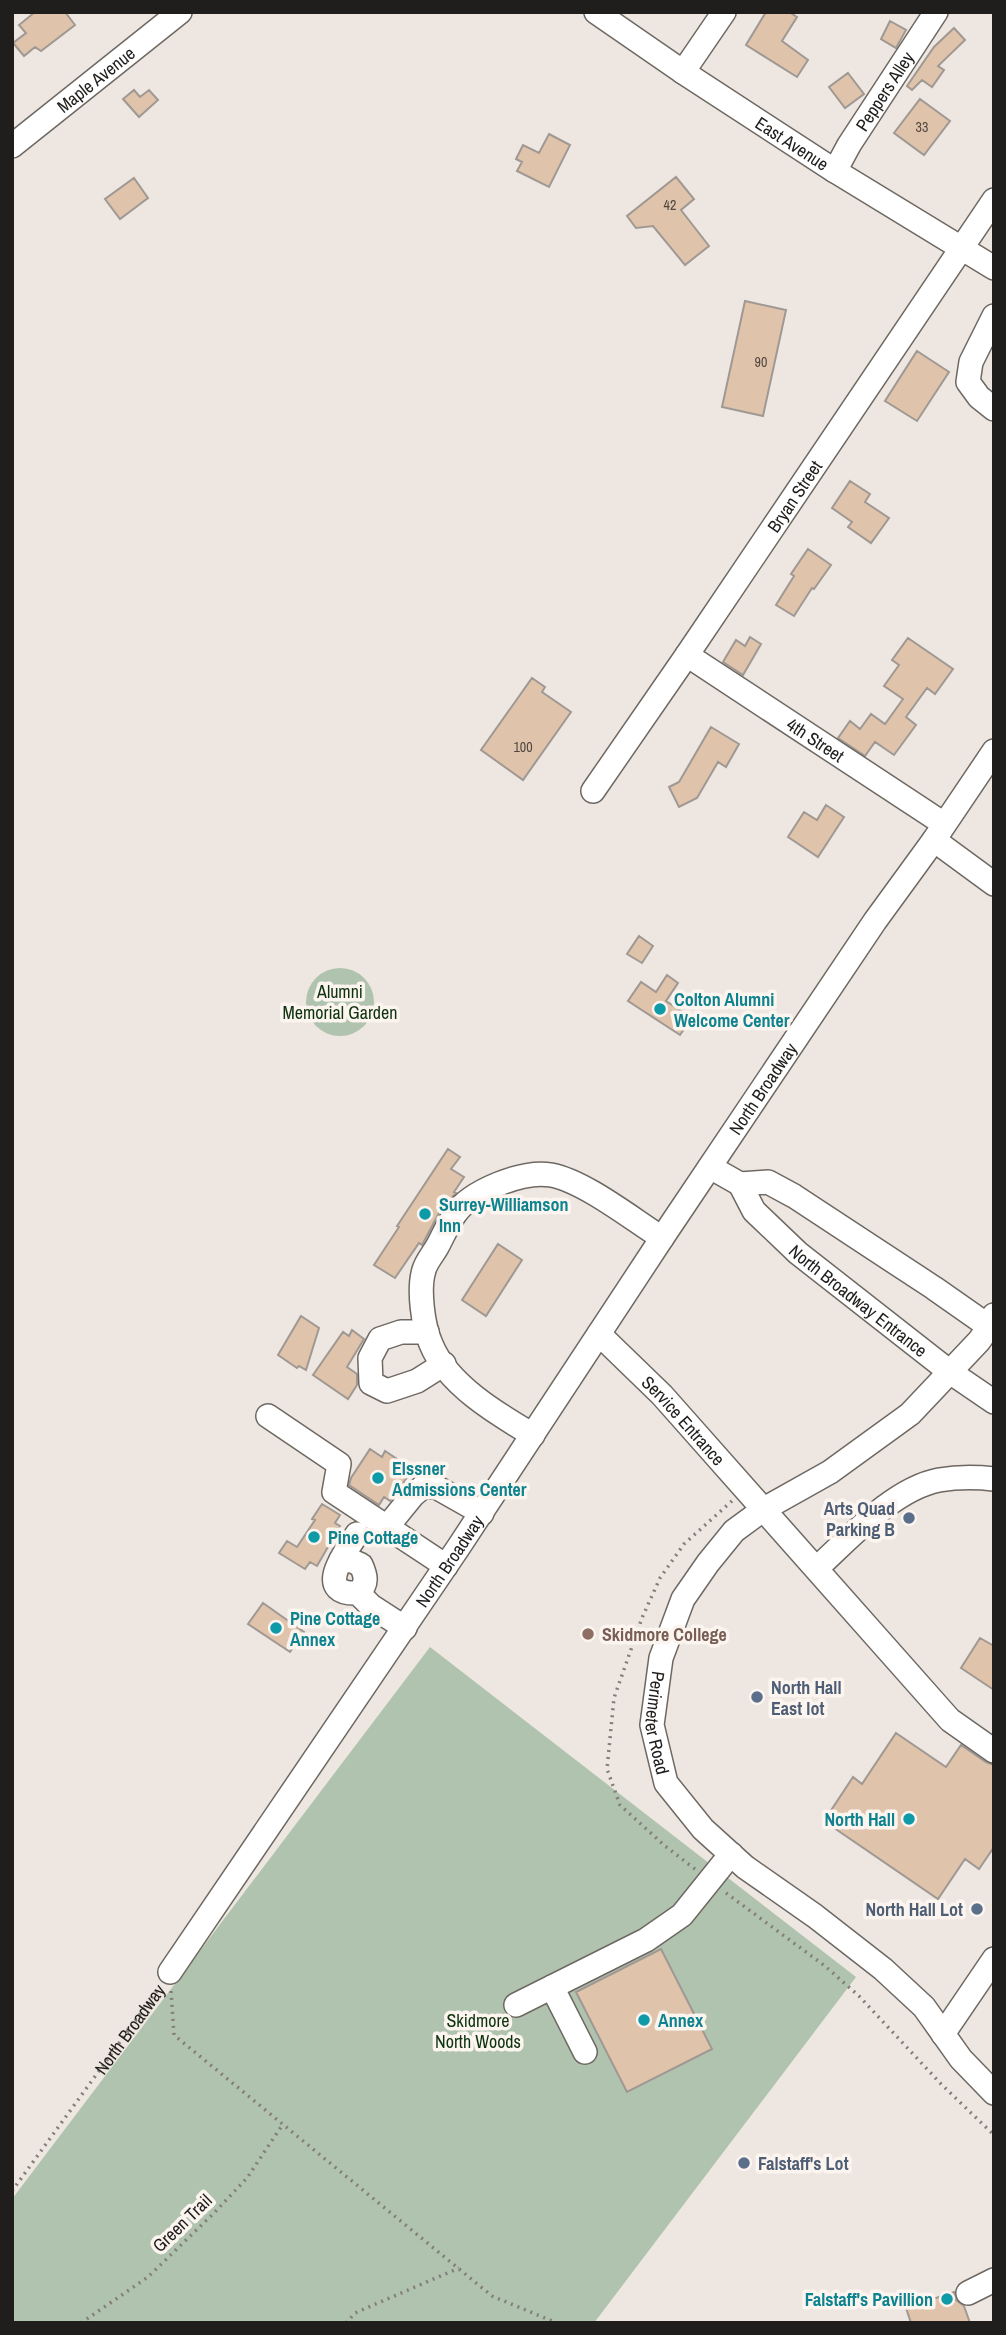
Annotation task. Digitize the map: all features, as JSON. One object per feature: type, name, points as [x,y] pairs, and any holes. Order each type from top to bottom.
[{"type":"street","name":"East Avenue","points":[[596,12],[682,72],[835,171],[994,268]]},
{"type":"street","points":[[682,72],[724,12]]},
{"type":"street","name":"Peppers Alley","points":[[835,171],[849,145],[936,12]]},
{"type":"street","name":"Maple Avenue","points":[[12,146],[167,16]]},
{"type":"street","name":"Bryan Street","points":[[593,791],[994,200]]},
{"type":"street","points":[[994,316],[971,362],[968,382],[979,397],[994,409]]},
{"type":"street","name":"4th Street","points":[[687,655],[939,832],[994,884]]},
{"type":"street","name":"North Broadway","points":[[170,1972],[405,1628],[875,921],[994,751]]},
{"type":"street","points":[[710,1167],[740,1184],[768,1182],[794,1196],[992,1324]]},
{"type":"street","points":[[533,1434],[501,1416],[456,1381],[431,1345],[422,1312],[424,1270],[455,1214],[469,1199],[499,1184],[527,1176],[550,1174],[583,1187],[662,1238]]},
{"type":"street","name":"North Broadway Entrance","points":[[740,1184],[754,1211],[798,1253],[950,1372],[994,1402]]},
{"type":"street","name":"Perimeter Road","points":[[992,1324],[910,1414],[830,1472],[764,1508],[734,1531],[683,1599],[661,1658],[652,1725],[666,1783],[703,1829],[746,1867],[883,1969],[924,2007],[961,2059],[994,2093]]},
{"type":"street","points":[[427,1332],[401,1332],[380,1339],[370,1358],[371,1383],[387,1391],[417,1381],[444,1364]]},
{"type":"street","name":"Service Entrance","points":[[600,1334],[662,1395],[950,1720],[994,1751]]},
{"type":"street","points":[[268,1416],[339,1464],[334,1492],[446,1566]]},
{"type":"street","points":[[817,1568],[877,1513],[909,1492],[939,1480],[976,1477],[994,1479]]},
{"type":"street","points":[[387,1527],[412,1495],[424,1486],[436,1487],[482,1513]]},
{"type":"street","points":[[357,1534],[334,1575],[335,1583],[341,1590],[358,1592],[371,1606],[405,1628]]},
{"type":"street","points":[[516,2005],[646,1940],[682,1915],[731,1854]]},
{"type":"street","points":[[943,2034],[994,1959]]},
{"type":"street","points":[[552,1987],[585,2052]]},
{"type":"street","points":[[968,2293],[994,2280]]},
{"type":"path","points":[[746,1488],[684,1544],[660,1578],[642,1618],[614,1698],[607,1769],[620,1805],[665,1846],[825,1966],[859,1996],[941,2084],[994,2134]]},
{"type":"path","points":[[170,1972],[174,2035],[492,2296],[557,2323]]},
{"type":"path","name":"North Broadway","points":[[12,2191],[170,1972]]},
{"type":"path","name":"Green Trail","points":[[81,2323],[148,2277],[214,2213],[247,2178],[283,2124]]},
{"type":"path","points":[[345,2323],[355,2313],[459,2268]]},
{"type":"green space","name":"Alumni Memorial Garden","points":[[340,968],[353,971],[364,978],[371,989],[374,1002],[371,1015],[364,1026],[353,1033],[340,1036],[327,1033],[316,1026],[309,1015],[306,1002],[309,989],[316,978],[327,971]]},
{"type":"green space","name":"Skidmore North Woods","points":[[430,1647],[856,1977],[594,2323],[12,2323],[12,2199]]},
{"type":"building","points":[[35,12],[65,12],[75,25],[41,51],[35,47],[24,56],[13,43],[26,33],[19,25]]},
{"type":"building","points":[[766,12],[789,12],[797,17],[782,41],[808,60],[797,77],[746,45]]},
{"type":"building","points":[[890,21],[906,30],[896,48],[881,39]]},
{"type":"building","points":[[954,28],[965,40],[938,66],[944,70],[932,87],[922,80],[912,90],[907,86],[934,47]]},
{"type":"building","points":[[848,73],[864,94],[845,108],[829,87]]},
{"type":"building","points":[[134,90],[140,97],[149,90],[158,100],[139,117],[123,99]]},
{"type":"building","points":[[920,99],[950,121],[924,155],[894,133]]},
{"type":"building","points":[[549,134],[570,145],[549,187],[517,171],[522,162],[516,159],[523,145],[539,153]]},
{"type":"building","points":[[676,177],[694,199],[681,210],[709,246],[685,265],[653,226],[636,228],[627,216]]},
{"type":"building","points":[[134,178],[148,198],[120,219],[105,199]]},
{"type":"building","points":[[745,301],[786,310],[763,416],[722,407]]},
{"type":"building","points":[[917,351],[949,372],[917,421],[885,401]]},
{"type":"building","points":[[850,481],[870,494],[865,502],[889,518],[871,543],[848,527],[852,522],[832,508]]},
{"type":"building","points":[[808,549],[831,565],[794,616],[776,605],[794,576],[791,574]]},
{"type":"building","points":[[750,637],[761,644],[743,675],[723,662],[736,640],[745,646]]},
{"type":"building","points":[[908,638],[953,669],[935,694],[927,688],[906,717],[916,725],[894,755],[875,742],[865,756],[838,738],[850,721],[860,729],[871,714],[885,724],[903,699],[884,686],[899,665],[892,660]]},
{"type":"building","points":[[532,678],[545,687],[542,692],[571,712],[523,780],[481,750]]},
{"type":"building","points":[[711,727],[739,744],[726,767],[718,762],[697,798],[679,807],[669,787],[679,782]]},
{"type":"building","points":[[826,805],[844,817],[818,857],[788,837],[804,812],[817,820]]},
{"type":"building","points":[[639,936],[653,946],[642,963],[627,954]]},
{"type":"building","name":"Colton Alumni Welcome Center","points":[[667,975],[678,983],[666,1001],[692,1018],[680,1035],[628,1001],[641,982],[656,992]]},
{"type":"building","name":"Surrey-Williamson Inn","points":[[448,1149],[460,1157],[451,1169],[464,1177],[454,1192],[456,1193],[440,1211],[422,1245],[419,1243],[395,1278],[374,1265]]},
{"type":"building","points":[[498,1244],[522,1260],[486,1316],[462,1300]]},
{"type":"building","points":[[301,1316],[319,1328],[306,1370],[299,1366],[297,1368],[278,1355]]},
{"type":"building","points":[[352,1330],[364,1339],[347,1367],[357,1374],[357,1385],[348,1399],[313,1375],[343,1332],[349,1336]]},
{"type":"building","name":"Elssner Admissions Center","points":[[370,1449],[382,1457],[385,1451],[412,1469],[390,1501],[384,1497],[379,1505],[349,1485]]},
{"type":"building","name":"Pine Cottage","points":[[322,1504],[340,1515],[335,1523],[340,1526],[317,1566],[310,1562],[305,1569],[279,1553],[287,1541],[297,1547]]},
{"type":"building","name":"Pine Cottage Annex","points":[[263,1603],[304,1632],[290,1652],[248,1624]]},
{"type":"building","points":[[980,1638],[994,1646],[994,1690],[961,1668]]},
{"type":"building","name":"North Hall","points":[[896,1733],[946,1767],[961,1745],[994,1765],[994,1847],[979,1869],[965,1859],[938,1899],[824,1821],[853,1777],[862,1784]]},
{"type":"building","name":"Annex","points":[[661,1949],[712,2049],[627,2092],[576,1992]]},
{"type":"building","name":"Falstaff's Pavillion","points":[[954,2292],[956,2300],[964,2306],[970,2323],[911,2323],[906,2308]]},
{"type":"place","name":"Colton Alumni Welcome Center","points":[[660,1009]]},
{"type":"place","name":"Surrey-Williamson Inn","points":[[425,1214]]},
{"type":"place","name":"Elssner Admissions Center","points":[[378,1478]]},
{"type":"place","name":"Arts Quad Parking B","points":[[909,1518]]},
{"type":"place","name":"Pine Cottage","points":[[314,1537]]},
{"type":"place","name":"Pine Cottage Annex","points":[[276,1628]]},
{"type":"place","name":"Skidmore College","points":[[588,1634]]},
{"type":"place","name":"North Hall East lot","points":[[757,1697]]},
{"type":"place","name":"North Hall","points":[[909,1819]]},
{"type":"place","name":"North Hall Lot","points":[[977,1909]]},
{"type":"place","name":"Annex","points":[[644,2020]]},
{"type":"place","name":"Falstaff's Lot","points":[[744,2163]]},
{"type":"place","name":"Falstaff's Pavillion","points":[[947,2299]]}]
